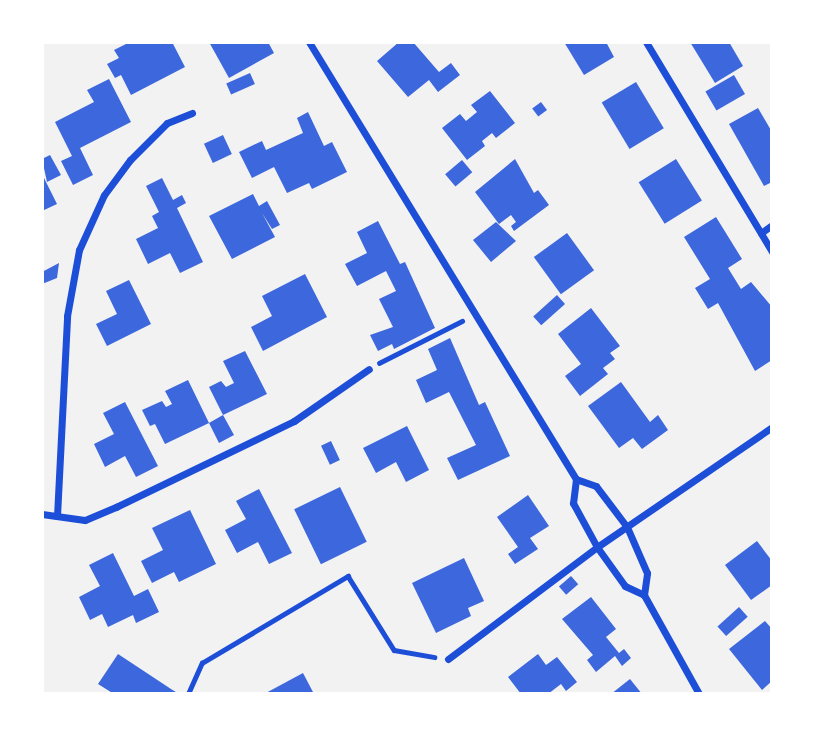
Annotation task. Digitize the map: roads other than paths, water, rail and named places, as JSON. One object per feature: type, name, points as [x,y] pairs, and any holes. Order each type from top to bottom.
[{"type":"street","points":[[309,42],[576,479],[573,503],[597,547],[625,586],[644,596],[699,694]]},
{"type":"street","points":[[646,42],[772,252]]},
{"type":"street","points":[[57,516],[67,316],[79,250],[104,195],[130,160],[167,123],[192,113]]},
{"type":"street","points":[[761,233],[772,225]]},
{"type":"street","points":[[42,514],[85,520],[294,421],[369,369]]},
{"type":"street","points":[[448,659],[597,547],[772,427]]},
{"type":"street","points":[[576,479],[596,486],[627,527],[647,573],[644,596]]}]
